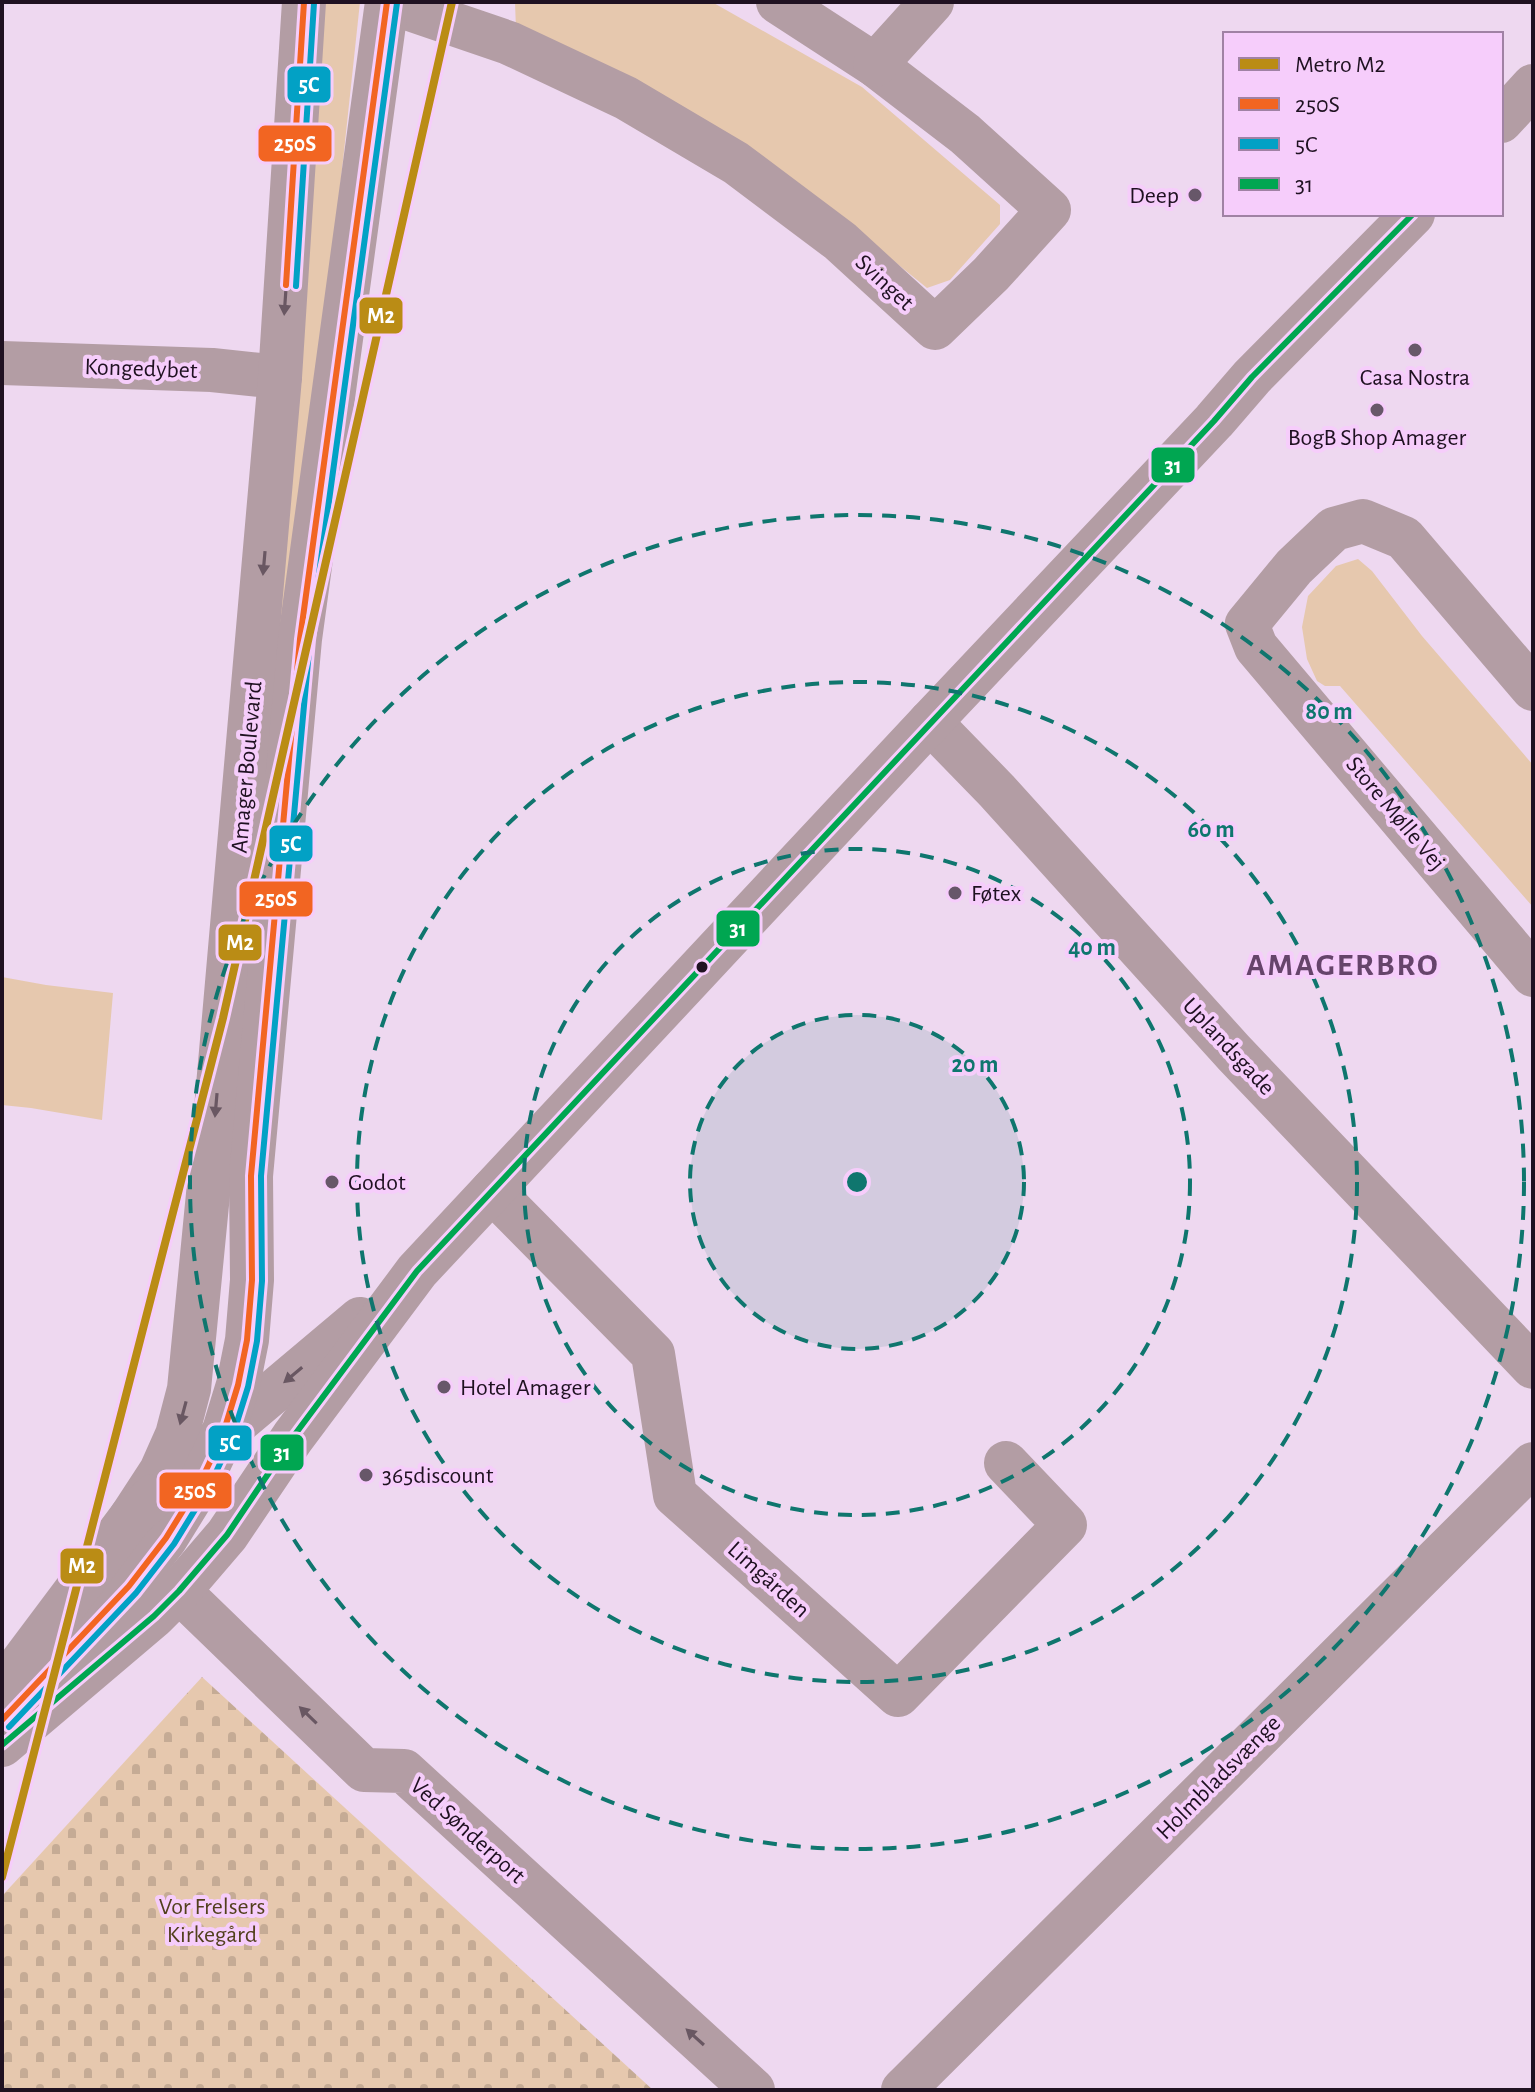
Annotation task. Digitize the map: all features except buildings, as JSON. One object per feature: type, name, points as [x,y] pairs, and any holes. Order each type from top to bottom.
[{"type":"street","name":"Amager Boulevard","points":[[131,1517],[161,1471],[177,1435],[189,1389],[280,377],[304,2]]},
{"type":"street","name":"Amager Boulevard","points":[[2,1720],[129,1586],[166,1538],[200,1483],[223,1434],[238,1385],[247,1340],[252,1280],[251,1176],[300,639],[388,2]]},
{"type":"street","name":"Svinget","points":[[388,2],[509,43],[561,67],[626,98],[736,163],[840,241],[935,328],[991,274],[1049,210],[965,134],[875,65],[778,2]]},
{"type":"street","points":[[875,65],[932,2]]},
{"type":"street","points":[[1503,119],[1533,86]]},
{"type":"street","points":[[2,1745],[154,1616],[179,1591],[227,1535],[293,1437],[417,1271],[1252,377],[1411,216]]},
{"type":"street","name":"Kongedybet","points":[[2,363],[212,370],[280,377]]},
{"type":"street","name":"Store Mølle Vej","points":[[1533,689],[1404,538],[1363,521],[1334,529],[1294,567],[1247,624],[1256,647],[1533,975]]},
{"type":"street","name":"Uplandsgade","points":[[930,722],[997,791],[1234,1053],[1533,1367]]},
{"type":"street","name":"Limgården","points":[[492,1191],[653,1354],[675,1495],[898,1695],[1065,1525],[1006,1463]]},
{"type":"street","points":[[2,1689],[131,1517],[223,1434],[417,1271]]},
{"type":"street","name":"Holmbladsvænge","points":[[903,2090],[1533,1464]]},
{"type":"street","name":"Ved Sønderport","points":[[179,1591],[364,1770],[404,1771],[753,2090]]},
{"type":"green space","points":[[325,2],[360,2],[319,384],[239,958]]},
{"type":"green space","points":[[515,2],[712,2],[862,87],[1000,205],[1000,224],[950,280],[927,288],[805,189],[516,30]]},
{"type":"green space","points":[[1358,559],[1372,571],[1422,636],[1533,765],[1533,907],[1340,686],[1325,686],[1317,681],[1307,659],[1302,627],[1308,596],[1336,566]]},
{"type":"green space","points":[[2,977],[113,993],[102,1120],[2,1105]]},
{"type":"green space","name":"Vor Frelsers Kirkegård","points":[[202,1677],[653,2090],[2,2090],[2,1896]]},
{"type":"metro line","name":"M2","points":[[2,1877],[223,1018],[452,2]]},
{"type":"transit line","name":"250S","points":[[286,285],[304,2]]},
{"type":"transit line","name":"250S","points":[[2,1720],[129,1586],[166,1538],[200,1483],[223,1434],[238,1385],[247,1340],[252,1280],[251,1176],[300,639],[387,2]]},
{"type":"transit line","name":"5C","points":[[296,286],[314,3]]},
{"type":"transit line","name":"5C","points":[[9,1727],[136,1593],[174,1544],[209,1487],[232,1438],[248,1387],[257,1341],[262,1281],[261,1176],[310,640],[397,3]]},
{"type":"transit line","name":"31","points":[[2,1745],[154,1616],[179,1591],[227,1535],[293,1437],[417,1271],[1252,377],[1411,216]]},
{"type":"place","name":"Deep","points":[[1195,195]]},
{"type":"place","name":"Casa Nostra","points":[[1415,350]]},
{"type":"place","name":"BogB Shop Amager","points":[[1377,410]]},
{"type":"place","name":"Føtex","points":[[955,893]]},
{"type":"place","name":"Godot","points":[[332,1182]]},
{"type":"place","name":"Hotel Amager","points":[[444,1387]]},
{"type":"place","name":"365discount","points":[[366,1475]]},
{"type":"district","name":"AMAGERBRO","points":[[1343,964]]}]
